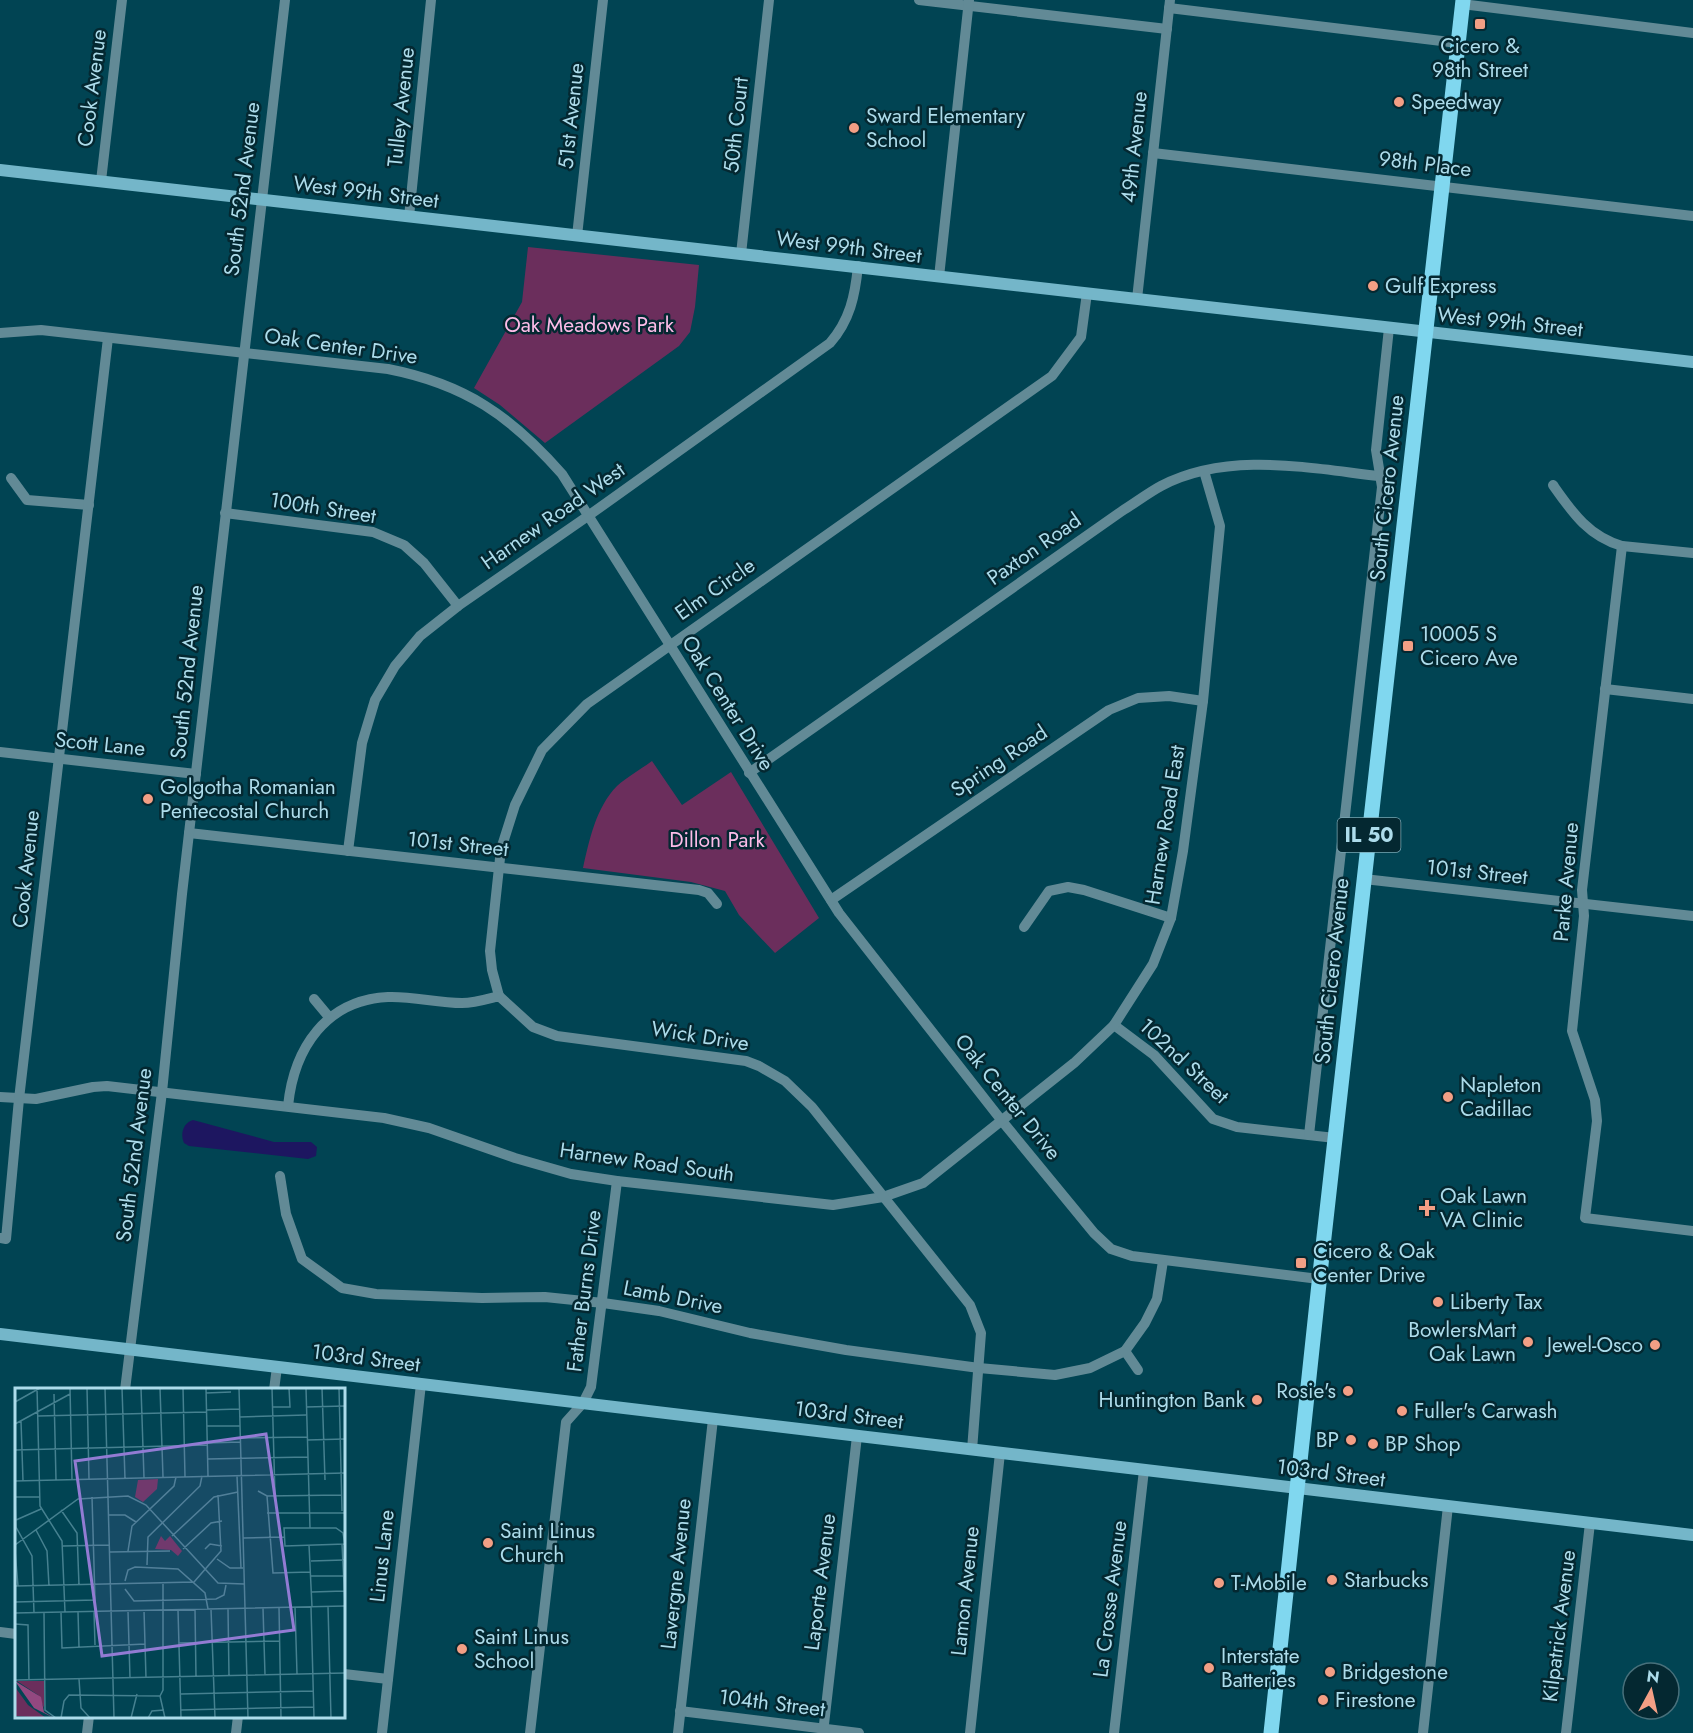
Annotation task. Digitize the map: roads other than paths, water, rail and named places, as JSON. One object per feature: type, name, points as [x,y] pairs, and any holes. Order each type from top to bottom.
[{"type":"main road","name":"South Cicero Avenue","points":[[1271,1733],[1319,1279],[1463,2]]},
{"type":"main road","name":"West 99th Street","points":[[0,170],[1693,362]]},
{"type":"main road","name":"103rd Street","points":[[0,1334],[1693,1535]]},
{"type":"street","name":"Cook Avenue","points":[[101,181],[122,0]]},
{"type":"street","name":"South 52nd Avenue","points":[[125,1388],[162,1092],[260,200],[285,0]]},
{"type":"street","name":"Tulley Avenue","points":[[409,217],[431,0]]},
{"type":"street","name":"51st Avenue","points":[[577,236],[603,0]]},
{"type":"street","name":"50th Court","points":[[741,254],[769,0]]},
{"type":"street","points":[[919,0],[969,3],[1167,29]]},
{"type":"street","points":[[1463,2],[1693,33]]},
{"type":"street","points":[[939,277],[969,3]]},
{"type":"street","points":[[1169,4],[1458,43]]},
{"type":"street","name":"49th Avenue","points":[[1137,299],[1169,4]]},
{"type":"street","name":"98th Place","points":[[1153,153],[1693,216]]},
{"type":"street","name":"Harnew Road West","points":[[348,851],[362,743],[375,700],[395,666],[420,636],[458,606],[830,343],[839,333],[849,315],[858,266]]},
{"type":"street","name":"Elm Circle","points":[[499,996],[490,951],[501,849],[515,805],[542,750],[587,704],[1052,376],[1081,337],[1087,293]]},
{"type":"street","name":"South Cicero Avenue","points":[[1309,1135],[1382,487],[1376,450],[1389,328]]},
{"type":"street","name":"Oak Center Drive","points":[[0,333],[41,330],[388,369],[414,374],[463,393],[499,414],[532,441],[562,474],[749,773],[831,900],[874,960],[1094,1233],[1111,1249],[1132,1257],[1319,1279]]},
{"type":"street","name":"Cook Avenue","points":[[3,1238],[108,338]]},
{"type":"street","name":"Paxton Road","points":[[749,773],[1122,511],[1162,486],[1204,471],[1250,464],[1379,476]]},
{"type":"street","name":"Harnew Road East","points":[[1002,1121],[1074,1063],[1114,1025],[1153,964],[1171,918],[1183,851],[1203,701],[1220,526],[1204,471]]},
{"type":"street","points":[[11,478],[27,500],[89,505]]},
{"type":"street","points":[[1553,485],[1576,518],[1594,534],[1611,543],[1693,554]]},
{"type":"street","name":"100th Street","points":[[225,513],[372,532],[404,545],[424,563],[458,606]]},
{"type":"street","name":"Parke Avenue","points":[[1622,546],[1582,890],[1584,916],[1572,1031],[1592,1087],[1597,1121],[1585,1218],[1693,1232]]},
{"type":"street","points":[[1605,689],[1693,699]]},
{"type":"street","name":"Spring Road","points":[[831,900],[1109,710],[1138,698],[1169,696],[1203,701]]},
{"type":"street","name":"Scott Lane","points":[[0,752],[196,774]]},
{"type":"street","name":"101st Street","points":[[189,833],[699,890],[708,893],[717,904]]},
{"type":"street","name":"101st Street","points":[[1364,879],[1693,916]]},
{"type":"street","points":[[1024,927],[1049,891],[1068,887],[1171,918]]},
{"type":"street","points":[[288,1106],[292,1077],[303,1050],[329,1017],[353,1005],[377,998],[466,1003],[499,996]]},
{"type":"street","name":"Wick Drive","points":[[499,996],[533,1028],[557,1036],[746,1061],[785,1081],[812,1107],[970,1305],[981,1333],[972,1450]]},
{"type":"street","points":[[314,999],[329,1017]]},
{"type":"street","name":"102nd Street","points":[[1114,1025],[1154,1055],[1214,1119],[1237,1127],[1335,1138]]},
{"type":"street","points":[[0,1097],[36,1099],[107,1086],[162,1092]]},
{"type":"street","name":"Harnew Road South","points":[[162,1092],[384,1118],[429,1128],[515,1158],[571,1174],[833,1205],[883,1197],[923,1183],[1002,1121]]},
{"type":"street","name":"Lamb Drive","points":[[280,1176],[286,1214],[302,1259],[342,1288],[376,1294],[545,1297],[603,1303],[659,1311],[750,1333],[846,1350],[1054,1376],[1090,1368],[1125,1351],[1145,1323],[1157,1299],[1163,1261]]},
{"type":"street","name":"Father Burns Drive","points":[[530,1733],[566,1422],[583,1403],[591,1388],[617,1181]]},
{"type":"street","points":[[1125,1351],[1138,1370]]},
{"type":"street","points":[[274,1388],[277,1367]]},
{"type":"street","name":"Linus Lane","points":[[382,1733],[421,1384]]},
{"type":"street","name":"Lavergne Avenue","points":[[678,1733],[713,1419]]},
{"type":"street","name":"Laporte Avenue","points":[[823,1731],[856,1436]]},
{"type":"street","name":"Lamon Avenue","points":[[970,1733],[1000,1453]]},
{"type":"street","name":"La Crosse Avenue","points":[[1114,1733],[1144,1470]]},
{"type":"street","points":[[1423,1733],[1448,1506]]},
{"type":"street","name":"Kilpatrick Avenue","points":[[1566,1733],[1590,1523]]},
{"type":"street","points":[[0,1632],[15,1634]]},
{"type":"street","points":[[345,1674],[388,1679]]},
{"type":"street","name":"104th Street","points":[[680,1712],[823,1731],[859,1733]]},
{"type":"street","points":[[87,1733],[89,1718]]},
{"type":"street","points":[[236,1733],[238,1718]]},
{"type":"place","name":"Cicero & 98th Street","points":[[1480,24]]},
{"type":"place","name":"Speedway","points":[[1399,102]]},
{"type":"place","name":"Sward Elementary School","points":[[854,128]]},
{"type":"place","name":"Gulf Express","points":[[1373,286]]},
{"type":"place","name":"10005 S Cicero Ave","points":[[1408,646]]},
{"type":"place","name":"Golgotha Romanian Pentecostal Church","points":[[148,799]]},
{"type":"place","name":"Napleton Cadillac","points":[[1448,1097]]},
{"type":"place","name":"Oak Lawn VA Clinic","points":[[1427,1208]]},
{"type":"place","name":"Cicero & Oak Center Drive","points":[[1301,1263]]},
{"type":"place","name":"Liberty Tax","points":[[1438,1302]]},
{"type":"place","name":"BowlersMart Oak Lawn","points":[[1528,1342]]},
{"type":"place","name":"Jewel-Osco","points":[[1655,1345]]},
{"type":"place","name":"Rosie's","points":[[1348,1391]]},
{"type":"place","name":"Huntington Bank","points":[[1257,1400]]},
{"type":"place","name":"Fuller's Carwash","points":[[1402,1411]]},
{"type":"place","name":"BP","points":[[1351,1440]]},
{"type":"place","name":"BP Shop","points":[[1373,1444]]},
{"type":"place","name":"Saint Linus Church","points":[[488,1543]]},
{"type":"place","name":"Starbucks","points":[[1332,1580]]},
{"type":"place","name":"T-Mobile","points":[[1219,1583]]},
{"type":"place","name":"Saint Linus School","points":[[462,1649]]},
{"type":"place","name":"Interstate Batteries","points":[[1209,1668]]},
{"type":"place","name":"Bridgestone","points":[[1330,1672]]},
{"type":"place","name":"Firestone","points":[[1323,1700]]},
{"type":"park label","name":"Oak Meadows Park","points":[[589,325]]},
{"type":"park label","name":"Dillon Park","points":[[717,840]]}]
